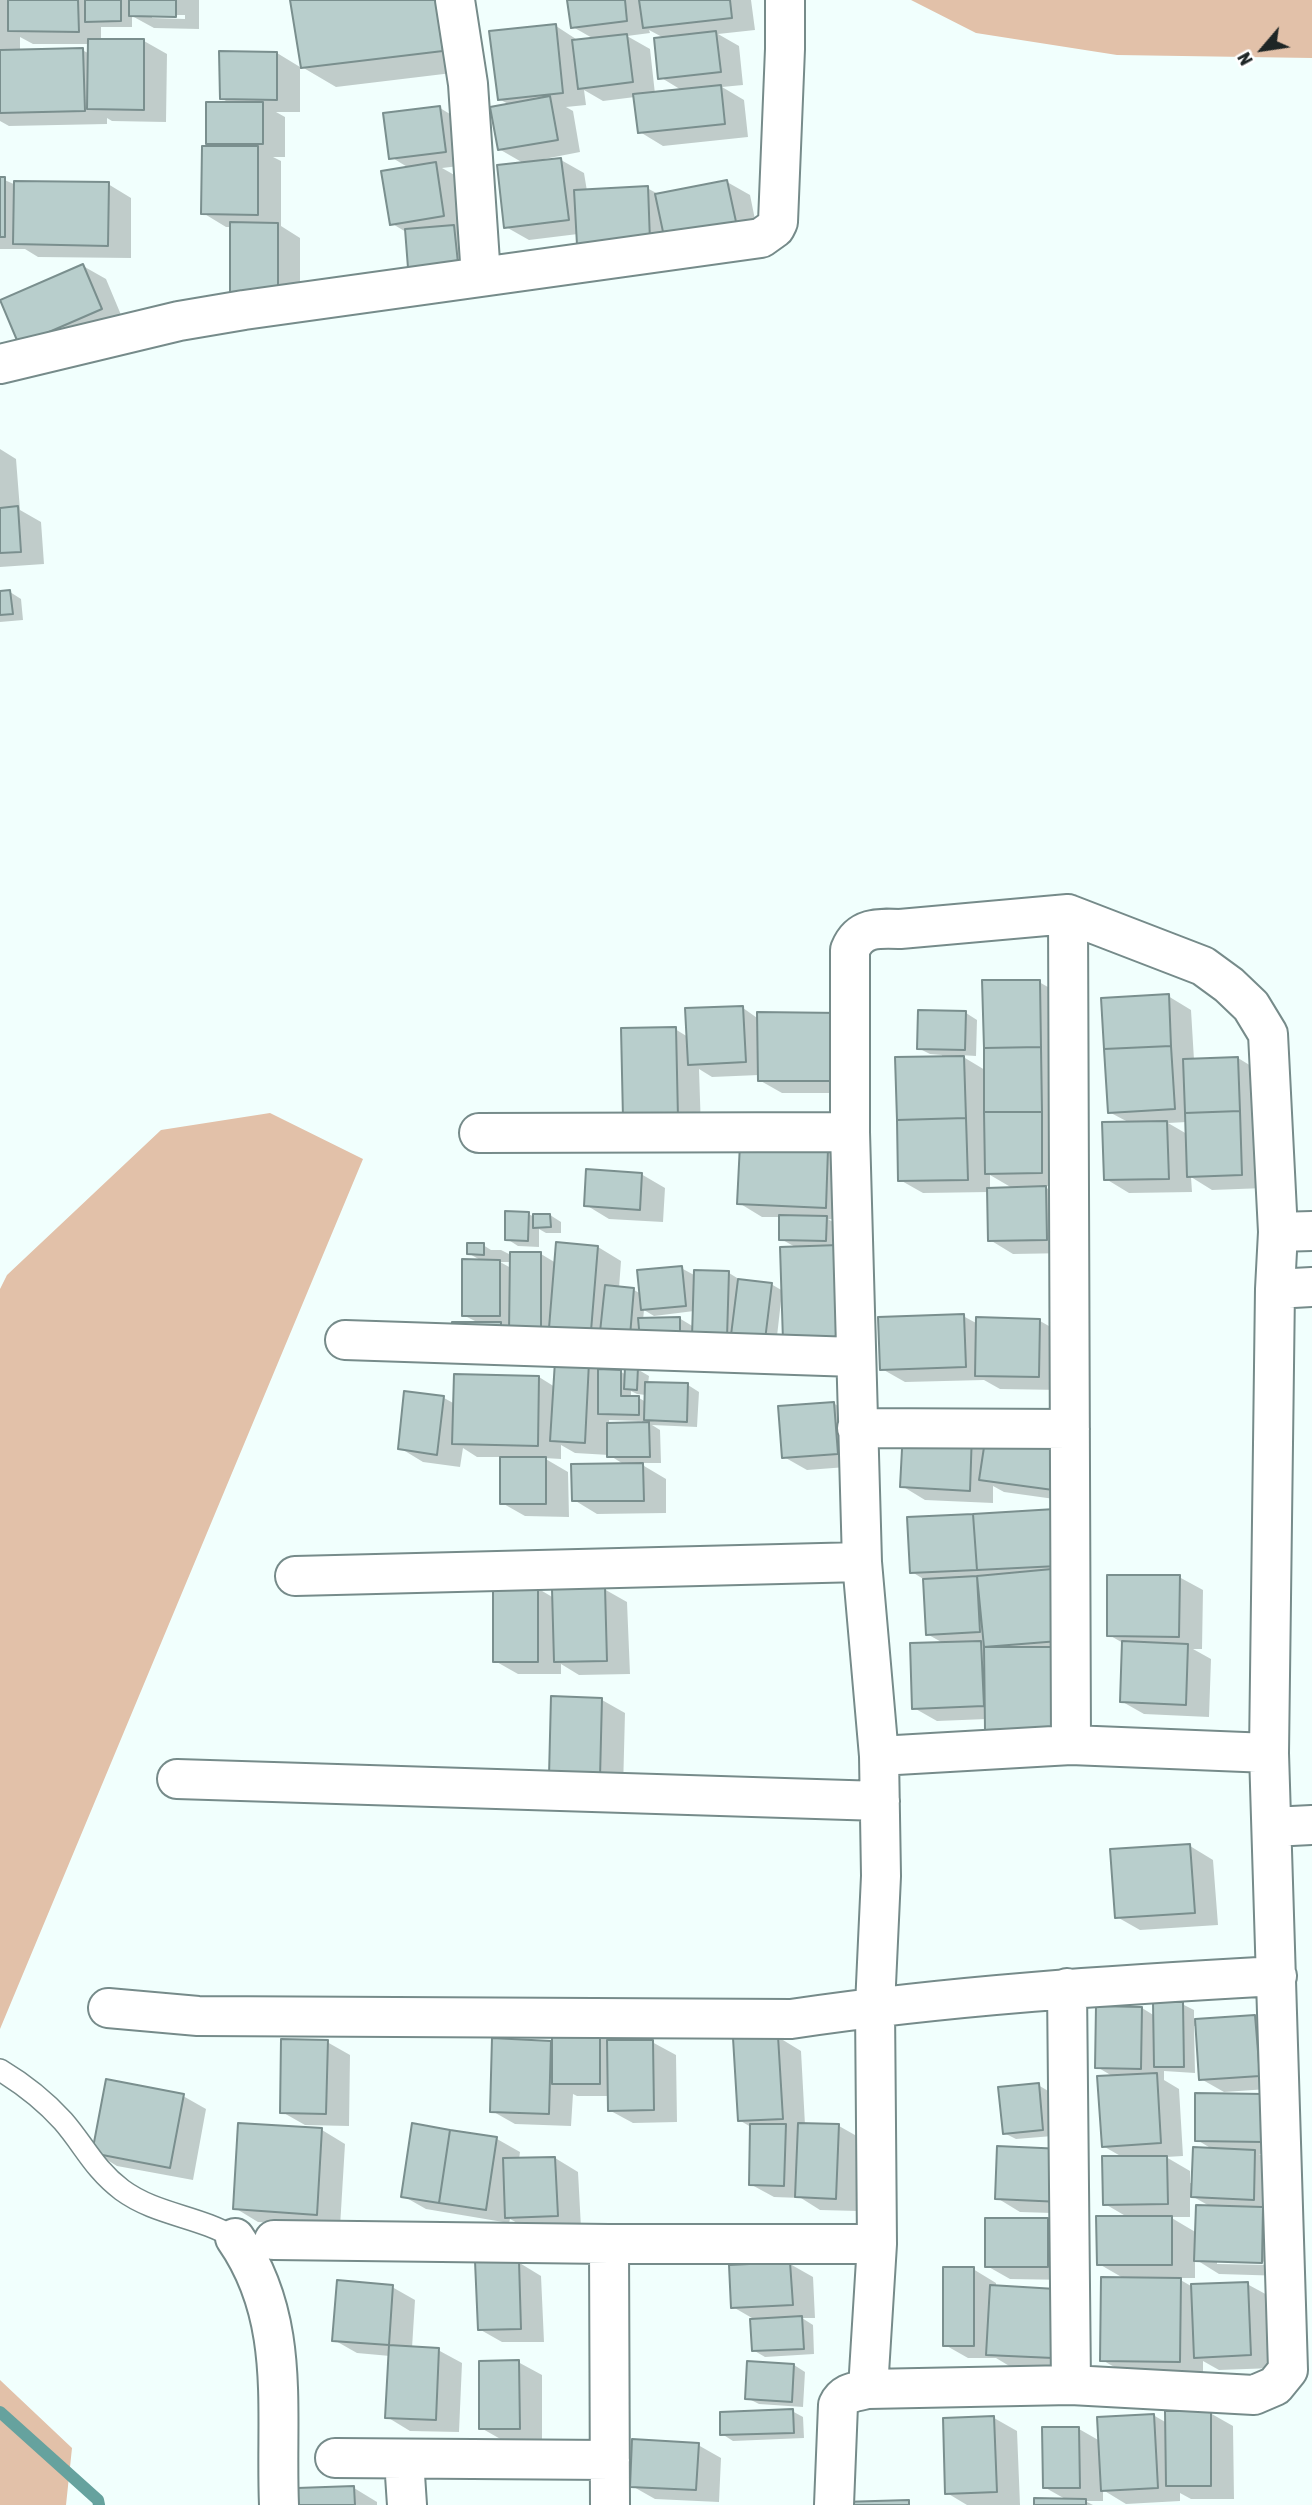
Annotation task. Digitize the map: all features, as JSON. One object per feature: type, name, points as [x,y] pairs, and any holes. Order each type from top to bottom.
[{"type":"street","points":[[455,0],[468,84],[481,277]]},
{"type":"street","points":[[0,364],[179,321],[761,237],[775,228],[778,222],[785,0]]},
{"type":"street","points":[[1068,914],[1070,1745]]},
{"type":"street","points":[[834,2505],[838,2405],[841,2398],[849,2392],[868,2389],[1070,2385],[1254,2395],[1275,2386],[1289,2370],[1269,1753],[1295,1231],[1268,1034],[1251,1006],[1203,966],[1068,914],[900,929],[878,928],[862,932],[853,941],[850,950],[850,1132],[855,1357],[862,1562],[879,1756],[881,1876],[875,2006],[877,2244],[868,2389]]},
{"type":"street","points":[[478,1133],[850,1132]]},
{"type":"street","points":[[345,1340],[855,1357]]},
{"type":"street","points":[[858,1428],[1070,1429]]},
{"type":"street","points":[[295,1576],[862,1562]]},
{"type":"street","points":[[879,1756],[1070,1745],[1269,1753]]},
{"type":"street","points":[[177,1779],[880,1801]]},
{"type":"street","points":[[1272,1827],[1312,1825]]},
{"type":"street","points":[[108,2008],[198,2017],[790,2019],[875,2006],[1067,1988],[1277,1976]]},
{"type":"street","points":[[1067,1988],[1070,2385]]},
{"type":"street","points":[[235,2238],[257,2274],[275,2333],[278,2365],[279,2505]]},
{"type":"street","points":[[274,2240],[877,2244]]},
{"type":"street","points":[[609,2244],[610,2505]]},
{"type":"street","points":[[335,2458],[610,2460]]},
{"type":"street","points":[[404,2460],[407,2505]]},
{"type":"lane","points":[[0,2070],[30,2087],[64,2122],[96,2167],[122,2190],[145,2205],[217,2227],[235,2238]]},
{"type":"shaded area","points":[[911,0],[1312,0],[1312,58],[1117,55],[976,33]]},
{"type":"shaded area","points":[[270,1113],[363,1159],[0,2029],[0,1289],[7,1275],[161,1130]]},
{"type":"shaded area","points":[[0,2380],[72,2448],[66,2505],[0,2505]]},
{"type":"building","points":[[8,0],[78,0],[79,32],[8,31]]},
{"type":"building","points":[[85,0],[121,0],[121,21],[85,22]]},
{"type":"building","points":[[129,0],[176,0],[176,17],[129,16]]},
{"type":"building","points":[[290,0],[436,0],[443,51],[301,68]]},
{"type":"building","points":[[567,0],[625,0],[627,21],[571,28]]},
{"type":"building","points":[[639,0],[730,0],[732,18],[643,28]]},
{"type":"building","points":[[556,24],[563,93],[498,100],[489,31]]},
{"type":"building","points":[[716,31],[721,72],[658,79],[654,38]]},
{"type":"building","points":[[627,34],[633,82],[578,89],[572,40]]},
{"type":"building","points":[[88,39],[144,39],[144,110],[87,109]]},
{"type":"building","points":[[83,48],[85,111],[0,113],[0,50]]},
{"type":"building","points":[[219,51],[277,52],[277,100],[220,99]]},
{"type":"building","points":[[721,85],[725,124],[638,133],[633,94]]},
{"type":"building","points":[[550,96],[558,140],[498,150],[490,107]]},
{"type":"building","points":[[206,102],[263,102],[263,144],[206,144]]},
{"type":"building","points":[[440,106],[446,152],[389,159],[383,113]]},
{"type":"building","points":[[202,146],[258,146],[258,215],[201,214]]},
{"type":"building","points":[[561,158],[569,220],[504,228],[497,165]]},
{"type":"building","points":[[436,162],[444,216],[390,225],[381,171]]},
{"type":"building","points":[[0,177],[5,177],[5,237],[0,237]]},
{"type":"building","points":[[727,180],[738,231],[666,246],[655,194]]},
{"type":"building","points":[[14,181],[109,182],[108,246],[13,244]]},
{"type":"building","points":[[648,186],[650,241],[577,245],[574,190]]},
{"type":"building","points":[[230,222],[278,223],[278,294],[230,294]]},
{"type":"building","points":[[454,225],[458,263],[408,268],[405,229]]},
{"type":"building","points":[[83,264],[102,309],[19,345],[0,300]]},
{"type":"building","points":[[18,506],[21,552],[0,553],[0,508]]},
{"type":"building","points":[[10,590],[13,614],[0,615],[0,591]]},
{"type":"building","points":[[982,980],[1040,980],[1041,1047],[984,1048]]},
{"type":"building","points":[[1169,994],[1171,1046],[1104,1049],[1101,998]]},
{"type":"building","points":[[743,1006],[746,1062],[688,1065],[685,1008]]},
{"type":"building","points":[[918,1010],[966,1011],[965,1050],[917,1049]]},
{"type":"building","points":[[757,1012],[841,1013],[842,1081],[758,1081]]},
{"type":"building","points":[[676,1027],[678,1118],[623,1119],[621,1028]]},
{"type":"building","points":[[1171,1046],[1175,1109],[1108,1113],[1104,1049]]},
{"type":"building","points":[[1041,1047],[1042,1112],[984,1112],[984,1048]]},
{"type":"building","points":[[964,1056],[966,1118],[897,1120],[895,1057]]},
{"type":"building","points":[[1238,1057],[1240,1111],[1185,1113],[1183,1059]]},
{"type":"building","points":[[1240,1111],[1242,1175],[1187,1177],[1185,1113]]},
{"type":"building","points":[[984,1112],[1042,1112],[1042,1173],[985,1174]]},
{"type":"building","points":[[966,1118],[968,1180],[898,1181],[897,1120]]},
{"type":"building","points":[[1167,1121],[1169,1179],[1104,1180],[1102,1122]]},
{"type":"building","points":[[740,1144],[828,1149],[826,1208],[737,1204]]},
{"type":"building","points":[[586,1169],[642,1173],[640,1210],[584,1206]]},
{"type":"building","points":[[1046,1186],[1047,1240],[988,1241],[987,1188]]},
{"type":"building","points":[[505,1211],[529,1212],[528,1241],[505,1240]]},
{"type":"building","points":[[533,1214],[550,1214],[551,1227],[533,1228]]},
{"type":"building","points":[[779,1215],[827,1216],[826,1241],[779,1240]]},
{"type":"building","points":[[556,1242],[598,1246],[591,1331],[549,1328]]},
{"type":"building","points":[[467,1243],[484,1243],[484,1255],[467,1254]]},
{"type":"building","points":[[839,1245],[843,1339],[783,1341],[780,1247]]},
{"type":"building","points":[[510,1252],[541,1252],[541,1333],[509,1332]]},
{"type":"building","points":[[462,1259],[500,1260],[500,1316],[462,1316]]},
{"type":"building","points":[[682,1266],[686,1306],[641,1310],[637,1270]]},
{"type":"building","points":[[694,1270],[729,1271],[727,1338],[692,1337]]},
{"type":"building","points":[[738,1279],[772,1283],[765,1340],[731,1335]]},
{"type":"building","points":[[605,1285],[634,1288],[630,1336],[600,1332]]},
{"type":"building","points":[[964,1314],[966,1367],[880,1370],[878,1317]]},
{"type":"building","points":[[680,1317],[680,1337],[640,1340],[638,1318]]},
{"type":"building","points":[[976,1317],[1040,1319],[1039,1377],[975,1376]]},
{"type":"building","points":[[452,1322],[501,1322],[501,1341],[452,1341]]},
{"type":"building","points":[[555,1361],[589,1362],[585,1443],[550,1441]]},
{"type":"building","points":[[625,1367],[638,1367],[637,1390],[624,1389]]},
{"type":"building","points":[[598,1369],[621,1370],[621,1396],[639,1396],[639,1415],[598,1414]]},
{"type":"building","points":[[454,1374],[539,1376],[538,1446],[452,1444]]},
{"type":"building","points":[[645,1382],[688,1383],[687,1422],[644,1420]]},
{"type":"building","points":[[404,1391],[444,1396],[437,1455],[398,1449]]},
{"type":"building","points":[[834,1402],[838,1454],[782,1458],[778,1406]]},
{"type":"building","points":[[649,1422],[650,1457],[607,1457],[607,1423]]},
{"type":"building","points":[[903,1430],[972,1433],[970,1491],[900,1487]]},
{"type":"building","points":[[986,1434],[1059,1444],[1053,1490],[979,1480]]},
{"type":"building","points":[[500,1457],[546,1457],[546,1504],[500,1504]]},
{"type":"building","points":[[643,1463],[644,1501],[572,1501],[571,1464]]},
{"type":"building","points":[[1055,1509],[1058,1566],[977,1570],[973,1514]]},
{"type":"building","points":[[973,1514],[977,1570],[910,1573],[907,1517]]},
{"type":"building","points":[[1052,1569],[1059,1641],[984,1647],[977,1576]]},
{"type":"building","points":[[1107,1575],[1180,1575],[1179,1637],[1107,1636]]},
{"type":"building","points":[[977,1576],[980,1632],[926,1635],[923,1579]]},
{"type":"building","points":[[538,1586],[538,1662],[493,1662],[493,1587]]},
{"type":"building","points":[[605,1587],[607,1661],[554,1662],[552,1589]]},
{"type":"building","points":[[981,1641],[984,1706],[912,1709],[910,1643]]},
{"type":"building","points":[[1122,1641],[1188,1644],[1186,1705],[1120,1702]]},
{"type":"building","points":[[984,1647],[1054,1647],[1055,1729],[985,1730]]},
{"type":"building","points":[[551,1696],[602,1698],[600,1778],[549,1776]]},
{"type":"building","points":[[1190,1844],[1195,1913],[1115,1918],[1110,1849]]},
{"type":"building","points":[[1153,2002],[1183,2002],[1184,2067],[1154,2067]]},
{"type":"building","points":[[1096,2006],[1142,2007],[1141,2069],[1095,2068]]},
{"type":"building","points":[[1255,2015],[1260,2076],[1199,2080],[1195,2019]]},
{"type":"building","points":[[552,2033],[600,2033],[600,2084],[552,2084]]},
{"type":"building","points":[[778,2036],[783,2119],[738,2121],[733,2038]]},
{"type":"building","points":[[492,2038],[551,2041],[549,2114],[490,2112]]},
{"type":"building","points":[[281,2039],[328,2040],[326,2114],[280,2113]]},
{"type":"building","points":[[607,2040],[653,2040],[654,2110],[608,2111]]},
{"type":"building","points":[[1157,2073],[1161,2143],[1102,2147],[1097,2076]]},
{"type":"building","points":[[106,2079],[184,2094],[170,2168],[92,2153]]},
{"type":"building","points":[[1039,2083],[1043,2130],[1003,2134],[998,2087]]},
{"type":"building","points":[[1195,2093],[1263,2094],[1263,2142],[1195,2141]]},
{"type":"building","points":[[238,2123],[322,2128],[317,2215],[233,2209]]},
{"type":"building","points":[[412,2123],[450,2130],[439,2203],[401,2197]]},
{"type":"building","points":[[798,2123],[839,2124],[836,2199],[795,2197]]},
{"type":"building","points":[[750,2124],[786,2124],[784,2186],[749,2185]]},
{"type":"building","points":[[450,2130],[497,2137],[486,2210],[439,2203]]},
{"type":"building","points":[[997,2146],[1063,2149],[1061,2202],[995,2199]]},
{"type":"building","points":[[1193,2147],[1255,2150],[1254,2200],[1191,2197]]},
{"type":"building","points":[[1102,2156],[1167,2156],[1168,2204],[1103,2205]]},
{"type":"building","points":[[555,2157],[558,2216],[505,2218],[503,2158]]},
{"type":"building","points":[[1196,2205],[1263,2207],[1262,2263],[1194,2261]]},
{"type":"building","points":[[1096,2216],[1172,2216],[1172,2265],[1097,2265]]},
{"type":"building","points":[[985,2218],[1048,2218],[1048,2267],[985,2267]]},
{"type":"building","points":[[475,2261],[519,2261],[521,2329],[478,2330]]},
{"type":"building","points":[[790,2262],[793,2305],[731,2308],[729,2265]]},
{"type":"building","points":[[943,2267],[974,2267],[974,2346],[943,2346]]},
{"type":"building","points":[[1101,2277],[1181,2278],[1180,2362],[1100,2361]]},
{"type":"building","points":[[337,2280],[393,2285],[389,2345],[332,2341]]},
{"type":"building","points":[[1248,2282],[1251,2355],[1194,2358],[1191,2284]]},
{"type":"building","points":[[990,2285],[1056,2289],[1053,2358],[986,2355]]},
{"type":"building","points":[[802,2316],[804,2349],[752,2351],[750,2319]]},
{"type":"building","points":[[389,2345],[439,2348],[436,2420],[385,2418]]},
{"type":"building","points":[[519,2360],[520,2429],[479,2429],[479,2361]]},
{"type":"building","points":[[747,2361],[794,2364],[792,2402],[745,2399]]},
{"type":"building","points":[[793,2409],[794,2433],[720,2435],[720,2412]]},
{"type":"building","points":[[1165,2411],[1211,2411],[1211,2486],[1166,2486]]},
{"type":"building","points":[[1154,2414],[1158,2488],[1101,2491],[1097,2417]]},
{"type":"building","points":[[994,2416],[997,2492],[945,2494],[943,2418]]},
{"type":"building","points":[[1042,2427],[1079,2427],[1080,2488],[1043,2488]]},
{"type":"building","points":[[632,2439],[699,2443],[696,2490],[630,2487]]},
{"type":"building","points":[[354,2486],[355,2505],[298,2505],[297,2488]]},
{"type":"building","points":[[1034,2498],[1086,2499],[1086,2505],[1034,2505]]},
{"type":"building","points":[[909,2500],[909,2505],[841,2505],[841,2502]]},
{"type":"waterway","points":[[0,2412],[98,2500],[99,2505]]}]
